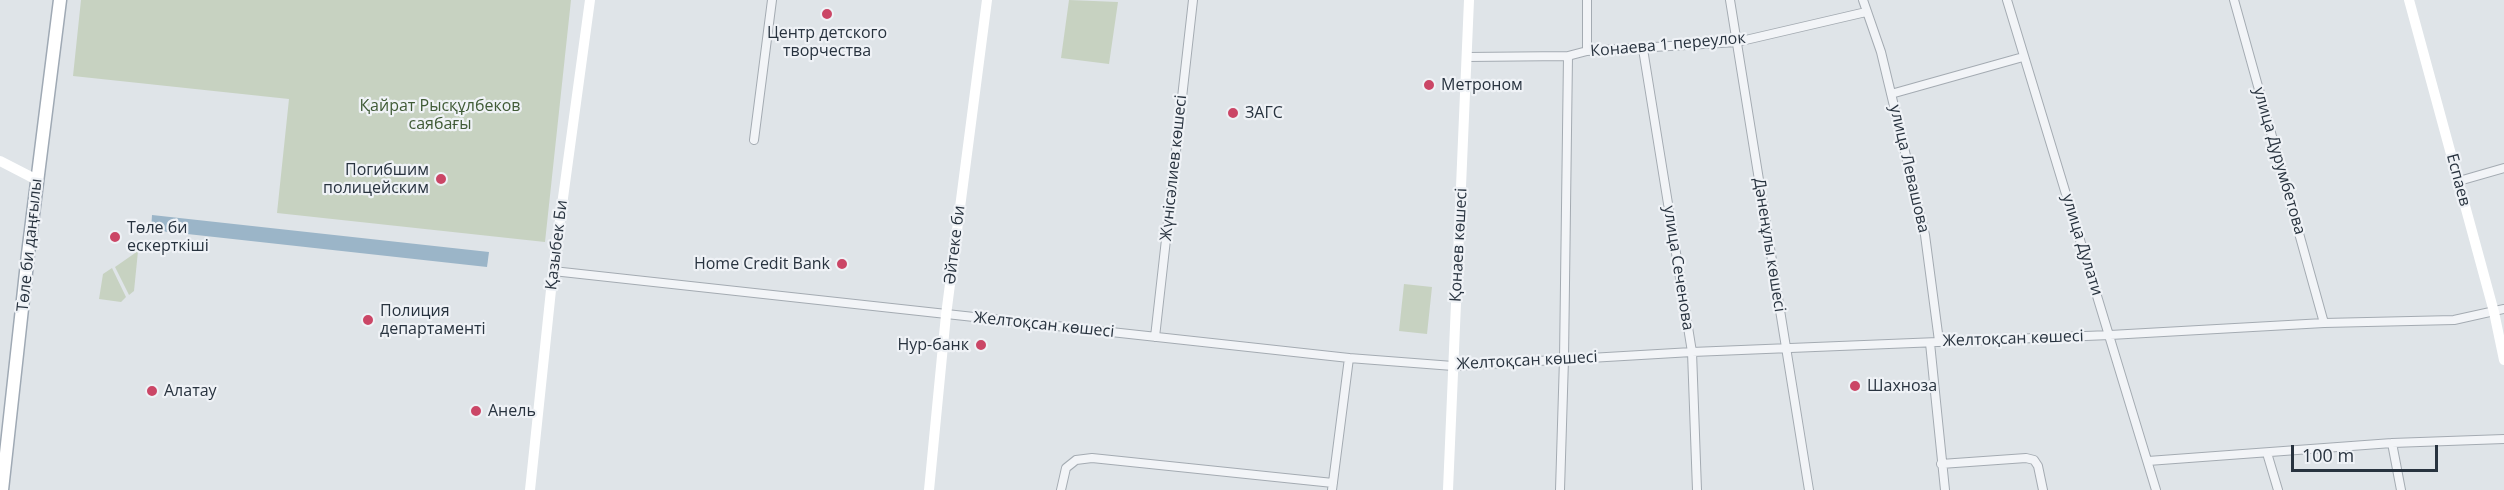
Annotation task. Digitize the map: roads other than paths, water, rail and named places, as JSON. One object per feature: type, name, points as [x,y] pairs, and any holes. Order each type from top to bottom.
[{"type":"main road","name":"Төле би даңғылы","points":[[2,490],[2,474],[60,0]]},
{"type":"main road","points":[[2,474],[9,490]]},
{"type":"street","name":"Қазыбек Би","points":[[530,490],[553,271],[590,0]]},
{"type":"street","points":[[754,140],[772,0]]},
{"type":"street","name":"Әйтеке би","points":[[929,490],[946,315],[987,0]]},
{"type":"street","name":"Жүнісәлиев көшесі","points":[[1155,337],[1193,0]]},
{"type":"street","name":"Қонаев көшесі","points":[[1448,490],[1469,0]]},
{"type":"street","points":[[1587,0],[1587,51]]},
{"type":"street","name":"Дәненұлы көшесі","points":[[1730,0],[1809,490]]},
{"type":"street","name":"улица Левашова","points":[[1863,0],[1881,52],[1925,235],[1939,341]]},
{"type":"street","name":"улица Дулати","points":[[2007,0],[2156,490]]},
{"type":"street","name":"улица Дурумбетова","points":[[2234,0],[2324,323]]},
{"type":"street","name":"Еспаев","points":[[2409,0],[2459,181],[2499,310],[2504,360]]},
{"type":"street","name":"Конаева 1 переулок","points":[[1467,57],[1568,56],[1587,51],[1737,42],[1866,12]]},
{"type":"street","name":"улица Сеченова","points":[[1643,49],[1692,352],[1697,490]]},
{"type":"street","points":[[1560,490],[1568,56]]},
{"type":"street","points":[[1891,94],[2023,57]]},
{"type":"street","points":[[0,161],[37,180]]},
{"type":"street","points":[[2459,181],[2504,168]]},
{"type":"street","name":"Желтоқсан көшесі","points":[[553,271],[1349,358],[1453,366],[1692,352],[2110,335],[2324,323],[2454,320],[2499,310]]},
{"type":"street","points":[[1930,343],[1945,490]]},
{"type":"street","points":[[1061,490],[1066,468],[1076,460],[1092,458],[1332,487],[1349,358]]},
{"type":"street","points":[[2148,461],[2392,443],[2504,439]]},
{"type":"street","points":[[2392,443],[2401,490]]},
{"type":"street","points":[[2267,453],[2278,490]]},
{"type":"street","points":[[1941,464],[2026,458],[2034,460],[2038,466],[2043,490]]},
{"type":"water","points":[[152,215],[489,252],[487,267],[151,230]]},
{"type":"place","name":"Центр детского творчества","points":[[827,14]]},
{"type":"place","name":"Метроном","points":[[1429,85]]},
{"type":"place","name":"ЗАГС","points":[[1233,113]]},
{"type":"place","name":"Погибшим полицейским","points":[[441,179]]},
{"type":"place","name":"Төле би ескерткіші","points":[[115,237]]},
{"type":"place","name":"Home Credit Bank","points":[[842,264]]},
{"type":"place","name":"Полиция департаменті","points":[[368,320]]},
{"type":"place","name":"Нур-банк","points":[[981,345]]},
{"type":"place","name":"Шахноза","points":[[1855,386]]},
{"type":"place","name":"Алатау","points":[[152,391]]},
{"type":"place","name":"Анель","points":[[476,411]]},
{"type":"park label","name":"Қайрат Рысқұлбеков саябағы","points":[[440,115]]}]
